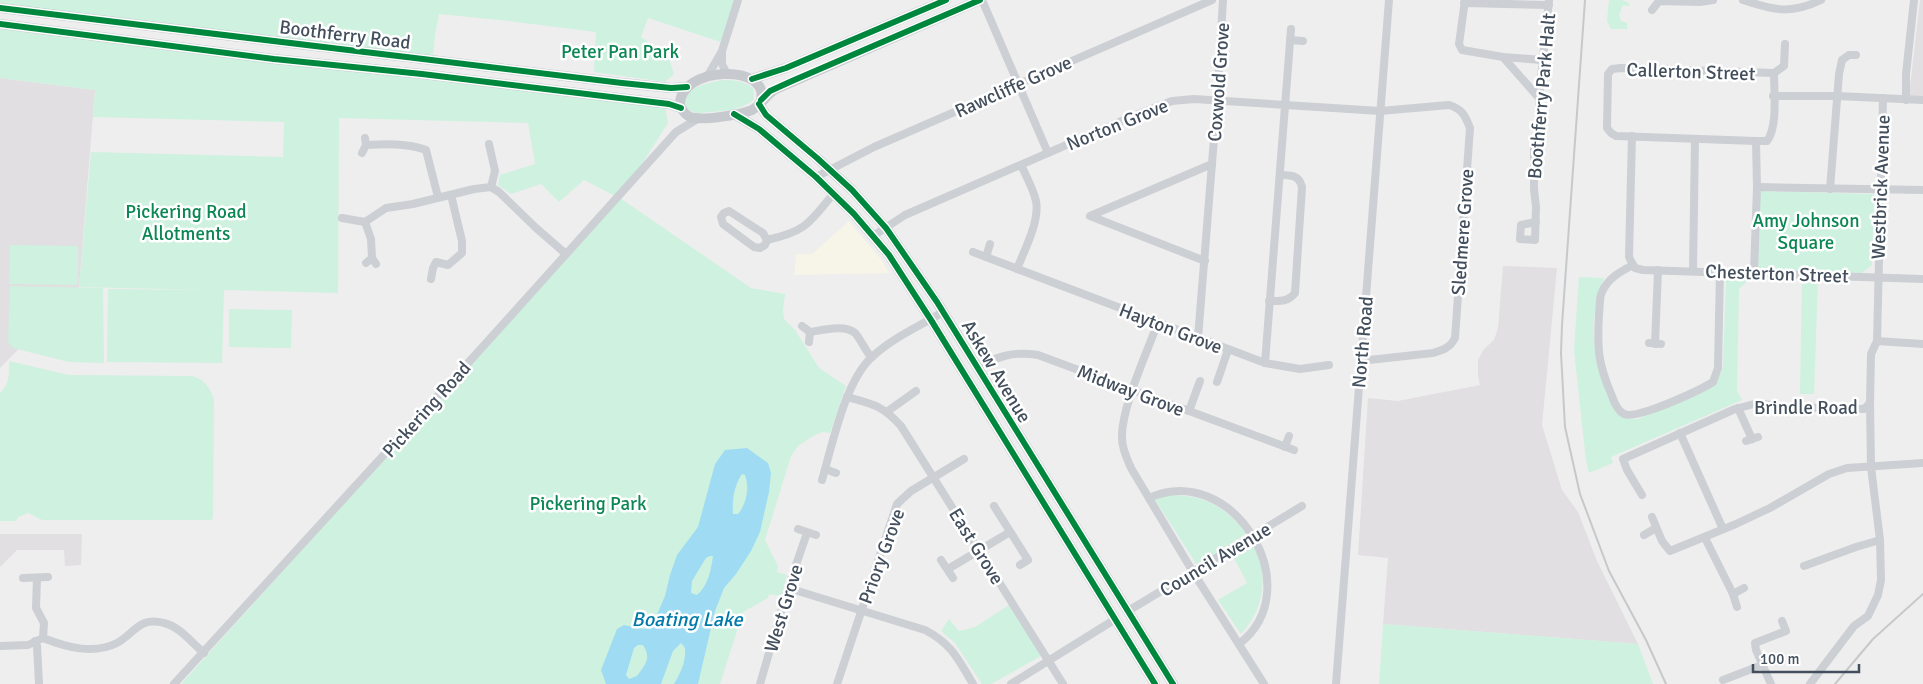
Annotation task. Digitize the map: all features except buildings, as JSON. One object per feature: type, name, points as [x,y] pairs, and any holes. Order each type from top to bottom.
[{"type":"main road","points":[[682,110],[681,94],[687,87],[707,77],[727,74],[752,79],[786,68],[946,0]]},
{"type":"main road","points":[[700,118],[752,110],[770,91],[981,0]]},
{"type":"main road","name":"Boothferry Road","points":[[0,8],[622,83],[671,88],[687,87]]},
{"type":"main road","name":"Boothferry Road","points":[[0,24],[669,104],[682,110],[690,117],[700,118]]},
{"type":"main road","name":"Askew Avenue","points":[[752,79],[759,85],[762,96],[760,102],[766,115],[830,168],[866,204],[886,228],[944,312],[1014,429],[1173,684]]},
{"type":"main road","name":"Askew Avenue","points":[[734,114],[759,129],[834,193],[873,236],[894,263],[1155,684]]},
{"type":"main road","points":[[1002,436],[1014,429]]},
{"type":"street","points":[[727,74],[721,61],[722,52],[738,0]]},
{"type":"street","points":[[981,0],[1048,153]]},
{"type":"street","name":"Rawcliffe Grove","points":[[816,177],[830,168],[874,147],[1212,0]]},
{"type":"street","name":"Coxwold Grove","points":[[1198,338],[1223,0]]},
{"type":"street","name":"North Road","points":[[1336,684],[1389,0]]},
{"type":"street","points":[[1652,10],[1659,0],[1700,2],[1712,0]]},
{"type":"street","points":[[1743,0],[1769,9],[1787,11],[1808,6],[1820,0]]},
{"type":"street","points":[[1906,100],[1906,74],[1914,0]]},
{"type":"street","points":[[1542,60],[1504,57],[1462,50],[1459,44],[1464,2],[1549,3]]},
{"type":"street","name":"Boothferry Park Halt","points":[[1536,222],[1534,146],[1540,136],[1539,98],[1549,3]]},
{"type":"street","points":[[1265,363],[1291,29]]},
{"type":"street","points":[[1290,40],[1303,41]]},
{"type":"street","name":"Callerton Street","points":[[1774,73],[1774,116],[1771,136],[1766,141],[1616,136],[1610,133],[1607,128],[1608,74],[1612,69],[1774,73],[1784,66],[1785,44]]},
{"type":"street","points":[[1830,189],[1836,96],[1842,60],[1853,55],[1848,46]]},
{"type":"street","points":[[707,77],[722,52]]},
{"type":"street","points":[[1504,57],[1539,98]]},
{"type":"street","points":[[1773,96],[1836,96],[1923,100]]},
{"type":"street","name":"Westbrick Avenue","points":[[1878,276],[1882,190],[1883,98]]},
{"type":"street","name":"Norton Grove","points":[[873,236],[905,215],[1132,116],[1172,101],[1194,99],[1380,111]]},
{"type":"street","name":"Sledmere Grove","points":[[1360,361],[1433,353],[1444,350],[1452,344],[1455,338],[1470,128],[1459,108],[1448,105],[1380,111]]},
{"type":"street","name":"Pickering Road","points":[[676,132],[682,110]]},
{"type":"street","name":"Pickering Road","points":[[174,684],[676,132],[700,118]]},
{"type":"street","points":[[1632,136],[1629,257],[1633,265],[1609,280],[1601,293],[1597,341],[1602,374],[1619,410],[1625,415],[1633,416],[1673,401],[1713,382],[1718,368],[1720,272]]},
{"type":"street","points":[[1693,271],[1695,139]]},
{"type":"street","points":[[1754,272],[1757,187],[1756,141]]},
{"type":"street","points":[[362,153],[366,142],[416,147],[426,150],[438,197]]},
{"type":"street","points":[[489,144],[495,171],[492,187]]},
{"type":"street","points":[[1017,270],[1036,215],[1036,203],[1032,188],[1021,164]]},
{"type":"street","name":"Coxwold Grove","points":[[1205,261],[1090,216],[1212,164]]},
{"type":"street","points":[[1269,301],[1290,299],[1295,293],[1302,187],[1300,181],[1294,176],[1280,174]]},
{"type":"street","points":[[342,218],[365,222],[386,208],[413,204],[474,189],[492,187],[566,254]]},
{"type":"street","points":[[1757,187],[1923,190]]},
{"type":"street","points":[[767,240],[764,233],[733,213],[728,211],[722,215],[721,220],[723,224],[754,247],[762,247],[767,240],[799,231],[834,193]]},
{"type":"street","points":[[431,279],[432,268],[436,262],[448,265],[462,253],[462,241],[451,195]]},
{"type":"street","points":[[365,222],[371,239],[372,261]]},
{"type":"street","points":[[986,257],[990,244]]},
{"type":"street","name":"Hayton Grove","points":[[973,252],[1265,363],[1300,369],[1329,365]]},
{"type":"street","name":"Chesterton Street","points":[[1633,265],[1635,268],[1643,270],[1754,272],[1923,279]]},
{"type":"street","points":[[1655,344],[1658,270]]},
{"type":"street","name":"Brindle Road","points":[[1642,495],[1627,470],[1623,459],[1738,408],[1758,404],[1864,409],[1870,403],[1871,354],[1877,341],[1878,276]]},
{"type":"street","points":[[822,480],[847,397],[856,378],[872,357],[894,341],[944,312]]},
{"type":"street","points":[[1158,322],[1132,391],[1123,423],[1122,441],[1131,468],[1193,572],[1264,684]]},
{"type":"street","points":[[802,326],[810,332],[836,329],[851,331],[857,335],[863,348],[872,357]]},
{"type":"street","points":[[809,342],[810,332]]},
{"type":"street","points":[[1877,341],[1923,344]]},
{"type":"street","points":[[1217,382],[1228,350]]},
{"type":"street","name":"Midway Grove","points":[[977,368],[993,359],[1004,356],[1016,353],[1033,354],[1294,450]]},
{"type":"street","points":[[1189,412],[1198,381]]},
{"type":"street","points":[[888,411],[916,391]]},
{"type":"street","name":"East Grove","points":[[847,397],[873,404],[888,411],[901,426],[1063,684]]},
{"type":"street","points":[[1810,684],[1854,626],[1868,616],[1878,595],[1881,580],[1880,540],[1871,467],[1870,403]]},
{"type":"street","points":[[1738,408],[1752,439]]},
{"type":"street","points":[[1680,433],[1723,530]]},
{"type":"street","points":[[1285,447],[1289,436]]},
{"type":"street","name":"Priory Grove","points":[[837,684],[897,504],[911,491],[964,459]]},
{"type":"street","points":[[1652,517],[1662,541],[1670,552],[1770,508],[1829,474],[1846,468],[1923,463]]},
{"type":"street","points":[[825,469],[836,473]]},
{"type":"street","points":[[1149,498],[1165,492],[1186,492],[1210,498],[1220,502],[1238,517],[1253,535],[1265,563],[1266,594],[1256,628],[1239,644]]},
{"type":"street","points":[[994,506],[1028,560],[1020,565]]},
{"type":"street","name":"Council Avenue","points":[[1128,612],[1302,506]]},
{"type":"street","points":[[1644,535],[1656,528]]},
{"type":"street","points":[[798,529],[816,535]]},
{"type":"street","points":[[948,569],[1010,532]]},
{"type":"street","name":"West Grove","points":[[760,684],[788,588],[807,533]]},
{"type":"street","points":[[1705,538],[1733,594],[1737,608]]},
{"type":"street","points":[[1804,566],[1814,558],[1880,540]]},
{"type":"street","points":[[941,560],[953,578]]},
{"type":"street","points":[[24,578],[48,577]]},
{"type":"street","points":[[37,578],[36,608],[44,624],[43,638]]},
{"type":"street","points":[[788,588],[925,630],[940,637],[953,650],[973,684]]},
{"type":"street","points":[[1733,594],[1744,588]]},
{"type":"street","points":[[1011,684],[1114,620]]},
{"type":"street","points":[[1782,621],[1786,631]]},
{"type":"street","points":[[0,646],[28,645],[43,638],[71,647],[94,649],[117,642],[137,626],[159,622],[176,628],[204,653]]},
{"type":"street","points":[[1771,684],[1754,643],[1794,627]]},
{"type":"street","points":[[35,641],[37,646],[39,684],[44,684]]},
{"type":"street","points":[[1729,680],[1762,665]]},
{"type":"shaded area","points":[[1920,0],[1923,0],[1923,97],[1909,96]]},
{"type":"shaded area","points":[[0,78],[95,90],[79,287],[0,368]]},
{"type":"shaded area","points":[[849,221],[881,259],[889,273],[794,275],[796,254],[812,254]]},
{"type":"shaded area","points":[[1503,266],[1557,268],[1542,425],[1562,490],[1578,512],[1597,561],[1638,644],[1383,624],[1388,558],[1358,555],[1368,398],[1398,401],[1480,385],[1478,360],[1484,349],[1494,340],[1498,328]]},
{"type":"shaded area","points":[[0,534],[82,534],[81,565],[65,566],[64,550],[17,550],[0,567]]},
{"type":"green space","name":"Peter Pan Park","points":[[0,0],[736,0],[724,43],[648,18],[641,37],[668,56],[674,74],[665,82],[594,72],[596,32],[499,20],[439,14],[433,57],[0,4]]},
{"type":"green space","points":[[1609,0],[1622,0],[1629,3],[1629,6],[1623,5],[1619,15],[1621,21],[1627,23],[1627,29],[1611,29],[1607,21]]},
{"type":"green space","name":"Pickering Park","points":[[0,29],[665,108],[668,123],[620,198],[751,288],[785,294],[784,319],[795,330],[819,368],[846,386],[830,433],[822,432],[813,436],[798,446],[791,456],[765,540],[778,566],[777,572],[787,575],[781,596],[769,594],[768,598],[743,612],[720,684],[181,684],[619,198],[584,180],[559,202],[541,184],[511,194],[498,185],[500,175],[535,164],[528,123],[339,118],[338,293],[224,290],[222,363],[107,362],[108,289],[205,290],[79,287],[91,152],[283,157],[284,122],[93,117],[95,90],[0,78]]},
{"type":"green space","points":[[723,80],[739,81],[750,86],[753,88],[754,99],[735,109],[728,110],[698,113],[687,108],[685,102],[691,91],[702,85]]},
{"type":"green space","name":"Amy Johnson Square","points":[[1762,191],[1874,194],[1872,265],[1862,273],[1761,271],[1757,267],[1760,193]]},
{"type":"green space","points":[[10,245],[78,246],[78,285],[9,284]]},
{"type":"green space","points":[[1579,277],[1604,278],[1599,292],[1594,322],[1595,352],[1598,367],[1612,405],[1619,415],[1630,419],[1638,419],[1715,384],[1723,366],[1726,281],[1729,277],[1749,279],[1739,289],[1737,391],[1742,400],[1611,457],[1613,463],[1589,473],[1586,461],[1574,350]]},
{"type":"green space","points":[[1802,279],[1818,280],[1814,394],[1800,394]]},
{"type":"green space","points":[[10,286],[103,288],[104,363],[69,362],[13,348],[8,342]]},
{"type":"green space","points":[[229,309],[292,310],[291,348],[229,347]]},
{"type":"green space","points":[[9,361],[69,375],[192,376],[204,382],[214,400],[212,520],[42,520],[28,513],[18,517],[16,521],[0,521],[0,393],[7,382]]},
{"type":"green space","points":[[1173,495],[1197,498],[1215,505],[1231,517],[1247,533],[1197,565],[1154,498]]},
{"type":"green space","points":[[1255,544],[1262,568],[1262,592],[1255,614],[1241,634],[1218,600],[1247,583],[1234,558]]},
{"type":"green space","points":[[1009,605],[1041,656],[991,684],[982,684],[955,643],[941,631],[949,619],[959,631],[975,627]]},
{"type":"green space","points":[[1383,624],[1638,644],[1653,684],[1379,684]]},
{"type":"water","name":"Boating Lake","points":[[747,448],[768,463],[771,473],[769,492],[760,532],[751,551],[724,588],[715,611],[698,684],[674,684],[685,658],[685,648],[681,643],[673,651],[661,684],[606,684],[601,670],[617,629],[624,625],[644,629],[652,626],[665,596],[677,555],[698,527],[715,464],[725,450]],"holes":[[[742,474],[745,475],[747,485],[745,501],[738,514],[733,514],[734,493]],[[713,556],[706,582],[697,595],[691,593],[692,581],[706,558]],[[638,645],[643,645],[647,658],[645,665],[637,676],[629,679],[626,675],[634,648]]]},
{"type":"railway","points":[[1585,0],[1562,325],[1561,353],[1565,427],[1580,494],[1609,571],[1646,640],[1666,684]]},
{"type":"railway","points":[[1835,684],[1873,639],[1923,594]]},
{"type":"cycle path","points":[[752,79],[786,68],[946,0]]},
{"type":"cycle path","points":[[761,100],[770,91],[980,0]]},
{"type":"cycle path","points":[[0,8],[622,83],[671,88],[687,87]]},
{"type":"cycle path","points":[[0,24],[274,59],[422,74],[669,104],[681,108]]},
{"type":"cycle path","points":[[759,104],[766,115],[852,190],[886,228],[937,302],[1173,684]]},
{"type":"cycle path","points":[[734,114],[759,129],[816,177],[854,214],[889,255],[1155,684]]},
{"type":"park label","name":"Pickering Road Allotments","points":[[186,222]]}]
